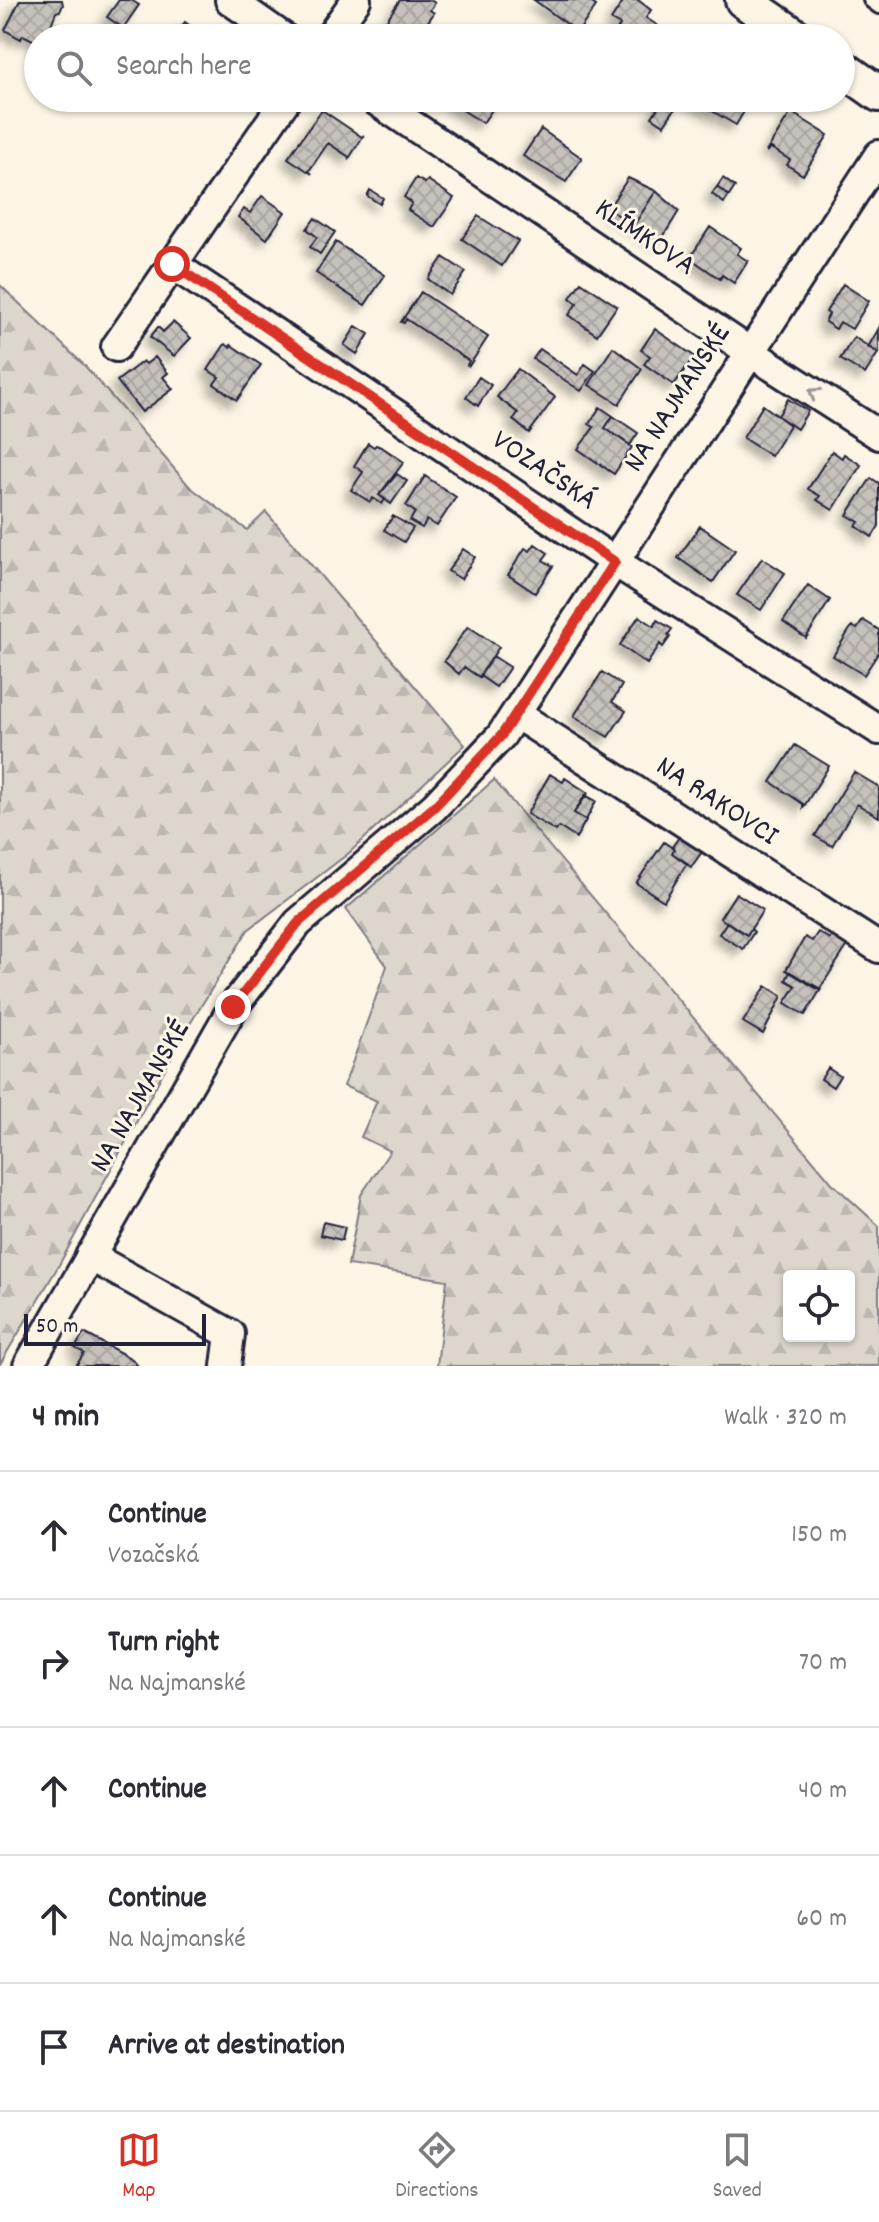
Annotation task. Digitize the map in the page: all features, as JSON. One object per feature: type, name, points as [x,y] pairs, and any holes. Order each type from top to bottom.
[{"type":"street","points":[[230,0],[264,24]]},
{"type":"street","points":[[339,24],[356,0]]},
{"type":"street","points":[[743,0],[778,24]]},
{"type":"street","points":[[855,77],[879,94]]},
{"type":"street","points":[[116,347],[277,112]]},
{"type":"street","name":"KLÍMKOVA","points":[[393,112],[879,435]]},
{"type":"street","name":"NA NAJMANSKÉ","points":[[28,1366],[233,1007],[298,923],[434,807],[482,758],[516,714],[879,155]]},
{"type":"street","name":"VOZAČSKÁ","points":[[172,264],[615,562],[879,730]]},
{"type":"street","name":"NA RAKOVCI","points":[[516,714],[879,948]]},
{"type":"street","points":[[90,1256],[230,1334],[226,1366]]},
{"type":"lane","points":[[871,0],[879,6]]},
{"type":"green space","points":[[0,285],[85,366],[190,487],[247,530],[266,512],[465,745],[349,853],[248,930],[185,1032],[59,1265],[0,1364]]},
{"type":"green space","points":[[494,780],[832,1183],[879,1226],[879,1366],[437,1366],[447,1280],[348,1265],[361,1195],[390,1151],[361,1137],[377,1101],[344,1086],[387,966],[346,909]]},
{"type":"building","points":[[20,0],[62,0],[63,5],[51,24],[24,24],[21,39],[5,30]]},
{"type":"building","points":[[119,0],[131,0],[139,5],[126,24],[117,24],[107,17]]},
{"type":"building","points":[[400,0],[430,0],[435,3],[430,10],[434,13],[427,24],[390,24],[386,21]]},
{"type":"building","points":[[534,0],[588,0],[596,6],[584,24],[567,24]]},
{"type":"building","points":[[624,0],[638,0],[651,10],[646,18],[655,24],[618,24],[611,20]]},
{"type":"building","points":[[320,112],[325,112],[362,137],[364,135],[348,160],[349,157],[328,143],[309,171],[312,174],[288,158]]},
{"type":"building","points":[[466,112],[490,112],[483,123]]},
{"type":"building","points":[[655,112],[673,112],[664,125],[652,117]]},
{"type":"building","points":[[714,112],[744,112],[736,125]]},
{"type":"building","points":[[791,112],[828,135],[803,175],[787,165],[790,160],[771,148],[766,152]]},
{"type":"building","points":[[541,129],[582,158],[566,182],[523,156]]},
{"type":"building","points":[[416,178],[425,183],[428,180],[454,198],[434,227],[408,210],[412,203],[404,197]]},
{"type":"building","points":[[628,178],[656,191],[634,225],[608,209]]},
{"type":"building","points":[[723,178],[735,187],[729,196],[717,187]]},
{"type":"building","points":[[717,187],[729,196],[724,203],[712,194]]},
{"type":"building","points":[[370,190],[383,198],[380,204],[367,196]]},
{"type":"building","points":[[656,191],[679,211],[660,242],[634,225]]},
{"type":"building","points":[[262,196],[285,212],[267,239],[238,217],[244,209],[250,213]]},
{"type":"building","points":[[478,216],[518,241],[502,266],[462,239]]},
{"type":"building","points":[[315,218],[335,232],[320,254],[310,247],[317,237],[307,229]]},
{"type":"building","points":[[710,227],[741,248],[737,254],[748,261],[734,283],[722,275],[720,279],[690,258]]},
{"type":"building","points":[[336,242],[385,275],[365,305],[316,273]]},
{"type":"building","points":[[443,257],[466,272],[450,295],[428,279]]},
{"type":"building","points":[[581,282],[617,306],[597,335],[569,315],[577,303],[570,298]]},
{"type":"building","points":[[843,284],[869,301],[852,329],[840,322],[836,329],[825,322],[829,314],[826,312]]},
{"type":"building","points":[[421,292],[488,337],[469,366],[469,361],[406,319],[404,323],[401,322]]},
{"type":"building","points":[[173,322],[191,338],[174,356],[150,337],[158,327],[163,332]]},
{"type":"building","points":[[356,326],[369,334],[357,354],[344,345]]},
{"type":"building","points":[[879,328],[879,353],[868,347]]},
{"type":"building","points":[[655,329],[694,356],[674,385],[644,364],[650,356],[641,350]]},
{"type":"building","points":[[854,337],[878,353],[865,374],[840,359]]},
{"type":"building","points":[[225,344],[261,365],[237,400],[214,384],[219,377],[208,370]]},
{"type":"building","points":[[613,347],[642,369],[619,404],[589,385]]},
{"type":"building","points":[[540,349],[578,375],[585,364],[595,371],[581,391],[533,359]]},
{"type":"building","points":[[155,357],[168,373],[163,377],[173,389],[142,412],[117,381],[143,361],[146,364]]},
{"type":"building","points":[[518,369],[555,397],[529,433],[513,420],[518,413],[497,397]]},
{"type":"building","points":[[479,377],[491,385],[478,406],[466,397]]},
{"type":"building","points":[[788,399],[808,411],[797,429],[778,416]]},
{"type":"building","points":[[763,405],[790,425],[771,456],[743,438]]},
{"type":"building","points":[[600,407],[613,416],[605,428],[632,447],[614,474],[578,449],[594,427],[589,424]]},
{"type":"building","points":[[613,416],[638,433],[630,445],[605,428]]},
{"type":"building","points":[[368,443],[383,448],[404,462],[379,495],[385,499],[382,504],[373,498],[370,502],[351,490],[363,472],[354,466]]},
{"type":"building","points":[[832,451],[842,458],[844,454],[861,465],[833,510],[817,500],[820,496],[808,489]]},
{"type":"building","points":[[397,474],[407,481],[391,504],[379,495]]},
{"type":"building","points":[[425,476],[456,497],[437,526],[427,520],[422,528],[410,521],[415,512],[406,506]]},
{"type":"building","points":[[871,478],[879,483],[879,526],[872,537],[856,526],[859,522],[847,515]]},
{"type":"building","points":[[393,516],[413,528],[404,542],[384,530]]},
{"type":"building","points":[[700,526],[735,550],[713,582],[678,558]]},
{"type":"building","points":[[535,544],[548,553],[543,560],[553,566],[535,593],[508,575],[525,548],[530,551]]},
{"type":"building","points":[[463,549],[475,557],[461,579],[448,571]]},
{"type":"building","points":[[762,558],[785,573],[761,610],[737,595]]},
{"type":"building","points":[[808,585],[830,600],[806,638],[783,622]]},
{"type":"building","points":[[639,616],[654,626],[657,620],[672,629],[663,647],[660,644],[647,664],[620,645]]},
{"type":"building","points":[[863,620],[879,630],[879,652],[864,675],[833,656],[852,626],[857,629]]},
{"type":"building","points":[[468,626],[499,647],[479,677],[464,667],[459,674],[444,661]]},
{"type":"building","points":[[493,656],[510,667],[496,687],[480,676]]},
{"type":"building","points":[[602,672],[622,685],[612,702],[626,711],[608,737],[574,716]]},
{"type":"building","points":[[795,745],[829,766],[803,808],[803,804],[771,782]]},
{"type":"building","points":[[854,772],[879,787],[879,817],[857,804],[832,846],[815,836]]},
{"type":"building","points":[[550,774],[563,782],[565,778],[588,793],[574,813],[586,820],[576,838],[559,827],[556,831],[527,814]]},
{"type":"building","points":[[585,795],[596,801],[586,820],[574,813]]},
{"type":"building","points":[[679,837],[702,852],[691,867],[672,853],[672,847]]},
{"type":"building","points":[[664,842],[674,849],[672,853],[687,863],[664,901],[636,883]]},
{"type":"building","points":[[736,893],[763,910],[747,935],[720,918]]},
{"type":"building","points":[[727,922],[747,935],[751,929],[754,932],[743,949],[719,934]]},
{"type":"building","points":[[818,932],[830,939],[832,935],[848,945],[819,990],[786,970],[805,937],[812,941]]},
{"type":"building","points":[[790,972],[821,989],[805,1015],[785,1003],[796,986],[786,980]]},
{"type":"building","points":[[766,986],[782,996],[763,1034],[743,1022]]},
{"type":"building","points":[[828,1068],[840,1076],[833,1087],[821,1079]]},
{"type":"building","points":[[323,1222],[345,1227],[342,1240],[320,1235]]},
{"type":"building","points":[[84,1333],[132,1359],[138,1366],[76,1366],[84,1353],[75,1348]]},
{"type":"route","points":[[172,264],[615,562],[501,736],[459,784],[298,923],[233,1007]]}]
